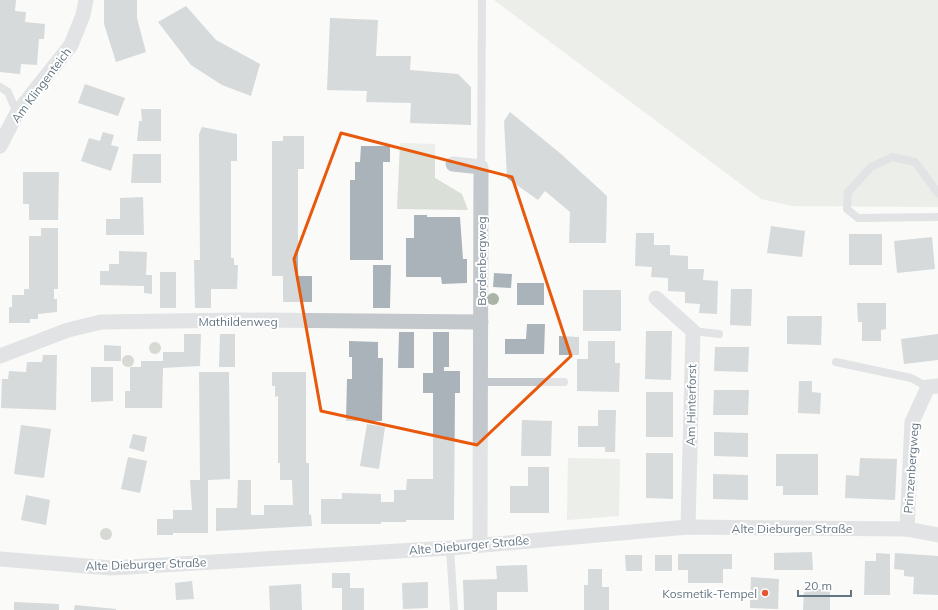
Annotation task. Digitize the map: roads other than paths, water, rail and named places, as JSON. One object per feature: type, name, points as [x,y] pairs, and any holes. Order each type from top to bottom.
[{"type":"street","name":"Am Klingenteich","points":[[0,146],[17,113],[71,45],[83,15],[86,0]]},
{"type":"street","points":[[453,164],[481,167]]},
{"type":"street","name":"Bordenbergweg","points":[[480,544],[481,167]]},
{"type":"street","points":[[656,298],[693,331]]},
{"type":"street","name":"Mathildenweg","points":[[0,356],[68,330],[101,322],[240,320],[481,322]]},
{"type":"street","name":"Am Hinterforst","points":[[688,527],[693,331]]},
{"type":"street","name":"Prinzenbergweg","points":[[907,529],[912,422],[933,387]]},
{"type":"street","name":"Alte Dieburger Straße","points":[[0,559],[111,568],[450,548],[480,544],[688,527],[907,529],[938,536]]},
{"type":"lane","points":[[78,0],[83,15]]},
{"type":"lane","points":[[481,167],[482,0]]},
{"type":"lane","points":[[0,87],[8,92],[17,113]]},
{"type":"lane","points":[[938,193],[915,162],[892,157],[871,167],[858,179],[848,192],[847,209],[858,218],[938,217]]},
{"type":"lane","points":[[693,331],[719,334]]},
{"type":"lane","name":"Prinzenbergweg","points":[[836,362],[911,378],[933,387]]},
{"type":"lane","points":[[481,382],[564,382]]},
{"type":"lane","points":[[450,548],[454,610]]},
{"type":"place","name":"Kosmetik-Tempel","points":[[765,593]]}]
